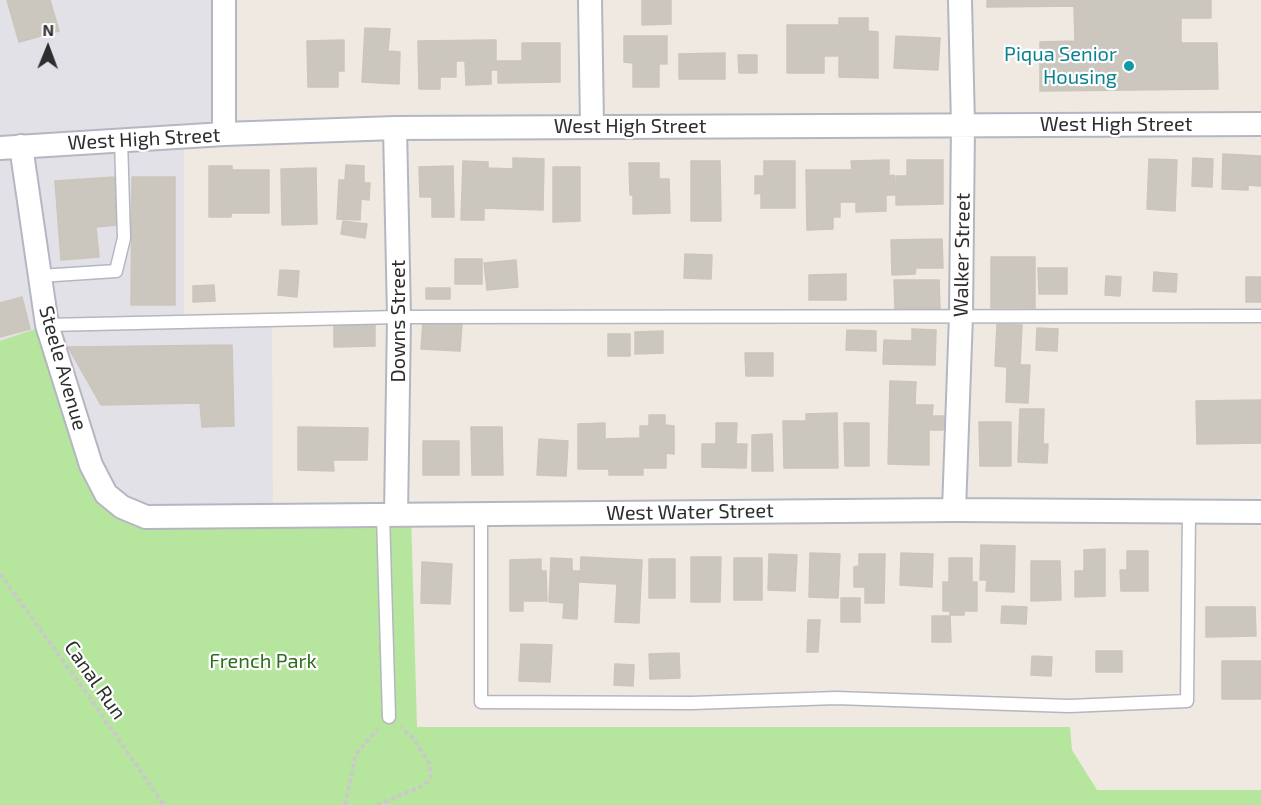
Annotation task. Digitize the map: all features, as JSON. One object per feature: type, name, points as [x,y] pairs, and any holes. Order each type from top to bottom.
[{"type":"street","points":[[224,0],[225,134]]},
{"type":"street","points":[[590,0],[592,126]]},
{"type":"street","name":"Walker Street","points":[[954,510],[962,315],[963,124],[960,0]]},
{"type":"street","name":"West High Street","points":[[11,147],[225,134],[395,128],[1261,124]]},
{"type":"street","name":"Downs Street","points":[[389,515],[399,317],[395,128]]},
{"type":"street","name":"Steele Avenue","points":[[11,147],[40,276],[47,325],[91,465],[106,494],[122,507]]},
{"type":"street","name":"West Water Street","points":[[122,507],[146,517],[170,518],[954,510],[1261,512]]},
{"type":"lane","points":[[40,276],[117,271],[124,238],[121,140]]},
{"type":"lane","points":[[47,325],[399,317],[1261,316]]},
{"type":"lane","points":[[481,514],[481,702],[692,703],[836,698],[1068,706],[1187,701],[1189,512]]},
{"type":"lane","points":[[389,515],[389,717]]},
{"type":"path","name":"Canal Run","points":[[0,574],[164,805]]},
{"type":"path","points":[[345,805],[356,754],[389,717],[414,739],[429,763],[431,777],[423,786],[377,805]]},
{"type":"shaded area","points":[[0,0],[224,0],[224,134],[184,136],[184,321],[272,320],[273,517],[170,518],[106,494],[47,325],[0,341]]},
{"type":"green space","name":"French Park","points":[[47,325],[91,465],[122,507],[411,515],[417,727],[1070,727],[1072,750],[1097,790],[1261,790],[1261,805],[0,805],[0,341]]},
{"type":"building","points":[[7,0],[50,0],[59,31],[19,42]]},
{"type":"building","points":[[642,0],[671,0],[671,24],[642,25]]},
{"type":"building","name":"Piqua Senior Housing","points":[[987,0],[1211,0],[1211,18],[1181,18],[1181,43],[1217,43],[1218,89],[1040,91],[1040,42],[1075,41],[1074,6],[987,7]]},
{"type":"building","points":[[839,18],[868,18],[868,31],[878,32],[878,78],[839,77],[839,56],[824,56],[824,73],[787,73],[787,25],[839,25]]},
{"type":"building","points":[[365,28],[390,29],[388,51],[400,52],[399,84],[362,82]]},
{"type":"building","points":[[624,36],[667,36],[667,64],[659,64],[659,87],[633,87],[633,63],[624,62]]},
{"type":"building","points":[[896,36],[940,38],[938,70],[894,68]]},
{"type":"building","points":[[344,40],[344,71],[338,71],[338,87],[308,87],[307,41]]},
{"type":"building","points":[[496,40],[496,61],[522,61],[522,43],[560,43],[560,82],[498,83],[498,70],[491,70],[491,84],[466,85],[465,61],[456,61],[456,77],[440,77],[440,89],[419,89],[418,41]]},
{"type":"building","points":[[725,53],[725,79],[679,79],[679,54]]},
{"type":"building","points":[[738,55],[757,55],[757,73],[739,73]]},
{"type":"building","points":[[1223,154],[1261,156],[1261,186],[1248,185],[1248,190],[1222,189]]},
{"type":"building","points":[[513,158],[544,159],[543,210],[484,208],[484,220],[461,220],[463,161],[488,162],[488,168],[513,169]]},
{"type":"building","points":[[1193,158],[1213,159],[1212,187],[1192,186]]},
{"type":"building","points":[[1149,159],[1177,160],[1175,211],[1147,209]]},
{"type":"building","points":[[889,160],[889,176],[894,175],[895,195],[886,195],[886,211],[856,212],[856,202],[840,202],[840,217],[833,217],[833,229],[807,230],[806,170],[852,170],[851,161]]},
{"type":"building","points":[[907,160],[943,160],[943,204],[896,205],[896,176],[907,176]]},
{"type":"building","points":[[691,161],[720,161],[721,221],[691,221]]},
{"type":"building","points":[[764,161],[795,161],[795,208],[761,208],[761,193],[755,194],[755,176],[764,176]]},
{"type":"building","points":[[629,163],[659,163],[659,179],[669,179],[670,213],[633,214]]},
{"type":"building","points":[[346,165],[364,166],[364,183],[370,183],[369,200],[361,199],[360,220],[337,219],[339,180],[345,180]]},
{"type":"building","points":[[209,166],[232,166],[232,170],[269,170],[269,213],[231,213],[231,217],[209,217]]},
{"type":"building","points":[[453,166],[454,217],[432,217],[432,197],[420,197],[419,167]]},
{"type":"building","points":[[553,167],[580,167],[580,221],[553,222]]},
{"type":"building","points":[[316,168],[317,224],[282,225],[281,169]]},
{"type":"building","points":[[114,177],[118,225],[96,227],[99,257],[61,260],[55,181]]},
{"type":"building","points":[[132,177],[175,177],[175,305],[131,305]]},
{"type":"building","points":[[343,221],[367,224],[365,238],[341,234]]},
{"type":"building","points":[[942,239],[943,268],[916,268],[915,274],[892,275],[891,240]]},
{"type":"building","points":[[685,254],[712,255],[711,279],[684,278]]},
{"type":"building","points":[[991,257],[1035,257],[1035,308],[991,308]]},
{"type":"building","points":[[455,259],[482,259],[482,284],[455,284]]},
{"type":"building","points":[[516,260],[518,287],[487,290],[484,263]]},
{"type":"building","points":[[1038,268],[1067,268],[1067,294],[1039,294]]},
{"type":"building","points":[[280,270],[299,271],[297,297],[278,295]]},
{"type":"building","points":[[1154,272],[1177,274],[1176,292],[1153,291]]},
{"type":"building","points":[[846,274],[846,300],[809,300],[809,275]]},
{"type":"building","points":[[1106,276],[1121,277],[1120,296],[1105,295]]},
{"type":"building","points":[[1246,277],[1261,277],[1261,302],[1246,302]]},
{"type":"building","points":[[894,280],[939,280],[940,309],[895,309]]},
{"type":"building","points":[[214,285],[215,301],[193,302],[193,286]]},
{"type":"building","points":[[426,288],[450,288],[450,299],[426,299]]},
{"type":"building","points":[[22,297],[30,329],[0,337],[0,303]]},
{"type":"building","points":[[423,322],[462,324],[460,351],[421,349]]},
{"type":"building","points":[[334,324],[375,324],[375,346],[334,347]]},
{"type":"building","points":[[997,324],[1022,325],[1020,365],[1030,365],[1028,403],[1006,402],[1007,367],[995,366]]},
{"type":"building","points":[[1037,328],[1058,329],[1057,351],[1036,350]]},
{"type":"building","points":[[912,329],[936,330],[935,365],[883,364],[884,340],[912,341]]},
{"type":"building","points":[[847,330],[876,331],[876,351],[846,350]]},
{"type":"building","points":[[663,331],[663,353],[635,354],[635,332]]},
{"type":"building","points":[[608,334],[630,334],[630,356],[608,356]]},
{"type":"building","points":[[232,345],[234,426],[202,427],[200,403],[101,405],[68,347]]},
{"type":"building","points":[[745,353],[773,353],[773,376],[746,376]]},
{"type":"building","points":[[890,381],[916,382],[915,405],[933,405],[932,416],[945,416],[945,430],[929,430],[929,465],[888,464]]},
{"type":"building","points":[[1261,400],[1261,443],[1197,444],[1196,401]]},
{"type":"building","points":[[1020,409],[1044,409],[1043,444],[1048,444],[1047,463],[1018,462]]},
{"type":"building","points":[[837,413],[838,468],[784,468],[783,421],[806,421],[806,414]]},
{"type":"building","points":[[649,415],[665,415],[665,425],[674,426],[674,454],[666,453],[666,468],[643,468],[643,475],[609,475],[609,469],[578,469],[578,424],[605,423],[605,439],[640,438],[640,426],[649,426]]},
{"type":"building","points":[[979,422],[1011,422],[1011,466],[980,466]]},
{"type":"building","points":[[716,423],[737,423],[736,444],[747,444],[746,468],[702,467],[702,444],[716,444]]},
{"type":"building","points":[[844,423],[869,423],[869,466],[845,466]]},
{"type":"building","points":[[298,427],[368,428],[367,460],[333,460],[334,471],[298,470]]},
{"type":"building","points":[[471,427],[502,427],[503,475],[472,475]]},
{"type":"building","points":[[772,434],[773,471],[752,471],[752,435]]},
{"type":"building","points":[[539,439],[568,441],[566,476],[537,475]]},
{"type":"building","points":[[423,441],[459,441],[459,475],[423,475]]},
{"type":"building","points":[[981,545],[1015,546],[1014,592],[986,591],[987,580],[980,580]]},
{"type":"building","points":[[1105,549],[1105,596],[1075,597],[1075,571],[1084,571],[1084,550]]},
{"type":"building","points":[[1127,551],[1148,551],[1148,591],[1121,591],[1120,570],[1127,570]]},
{"type":"building","points":[[810,553],[840,554],[838,598],[809,597]]},
{"type":"building","points":[[901,553],[933,554],[932,587],[900,585]]},
{"type":"building","points":[[769,554],[797,555],[795,591],[768,590]]},
{"type":"building","points":[[859,554],[885,554],[884,603],[865,603],[865,587],[854,587],[854,567],[859,566]]},
{"type":"building","points":[[581,557],[642,560],[639,623],[615,622],[617,584],[580,582]]},
{"type":"building","points":[[691,557],[721,557],[720,602],[691,602]]},
{"type":"building","points":[[551,558],[572,559],[572,571],[579,571],[577,619],[563,618],[564,603],[549,602]]},
{"type":"building","points":[[734,558],[762,558],[762,600],[734,600]]},
{"type":"building","points":[[949,558],[972,558],[972,582],[977,582],[977,611],[964,611],[964,615],[950,615],[950,611],[943,611],[943,582],[949,582]]},
{"type":"building","points":[[541,559],[541,571],[546,571],[547,601],[523,601],[523,611],[510,611],[510,560]]},
{"type":"building","points":[[649,559],[675,559],[675,598],[649,598]]},
{"type":"building","points":[[1031,561],[1060,561],[1061,600],[1031,601]]},
{"type":"building","points":[[422,562],[452,564],[450,604],[421,603]]},
{"type":"building","points":[[841,598],[860,598],[860,622],[841,622]]},
{"type":"building","points":[[1002,606],[1027,607],[1026,624],[1001,623]]},
{"type":"building","points":[[1206,607],[1255,607],[1256,636],[1206,637]]},
{"type":"building","points":[[932,616],[950,616],[951,642],[932,642]]},
{"type":"building","points":[[808,620],[820,620],[818,652],[807,652]]},
{"type":"building","points":[[521,644],[552,645],[550,682],[519,681]]},
{"type":"building","points":[[1096,651],[1122,651],[1122,672],[1096,672]]},
{"type":"building","points":[[679,653],[680,678],[650,679],[649,654]]},
{"type":"building","points":[[1032,656],[1052,657],[1051,676],[1031,675]]},
{"type":"building","points":[[1222,661],[1261,661],[1261,699],[1222,699]]},
{"type":"building","points":[[615,664],[634,665],[633,686],[614,685]]},
{"type":"place","name":"Piqua Senior Housing","points":[[1129,66]]}]
